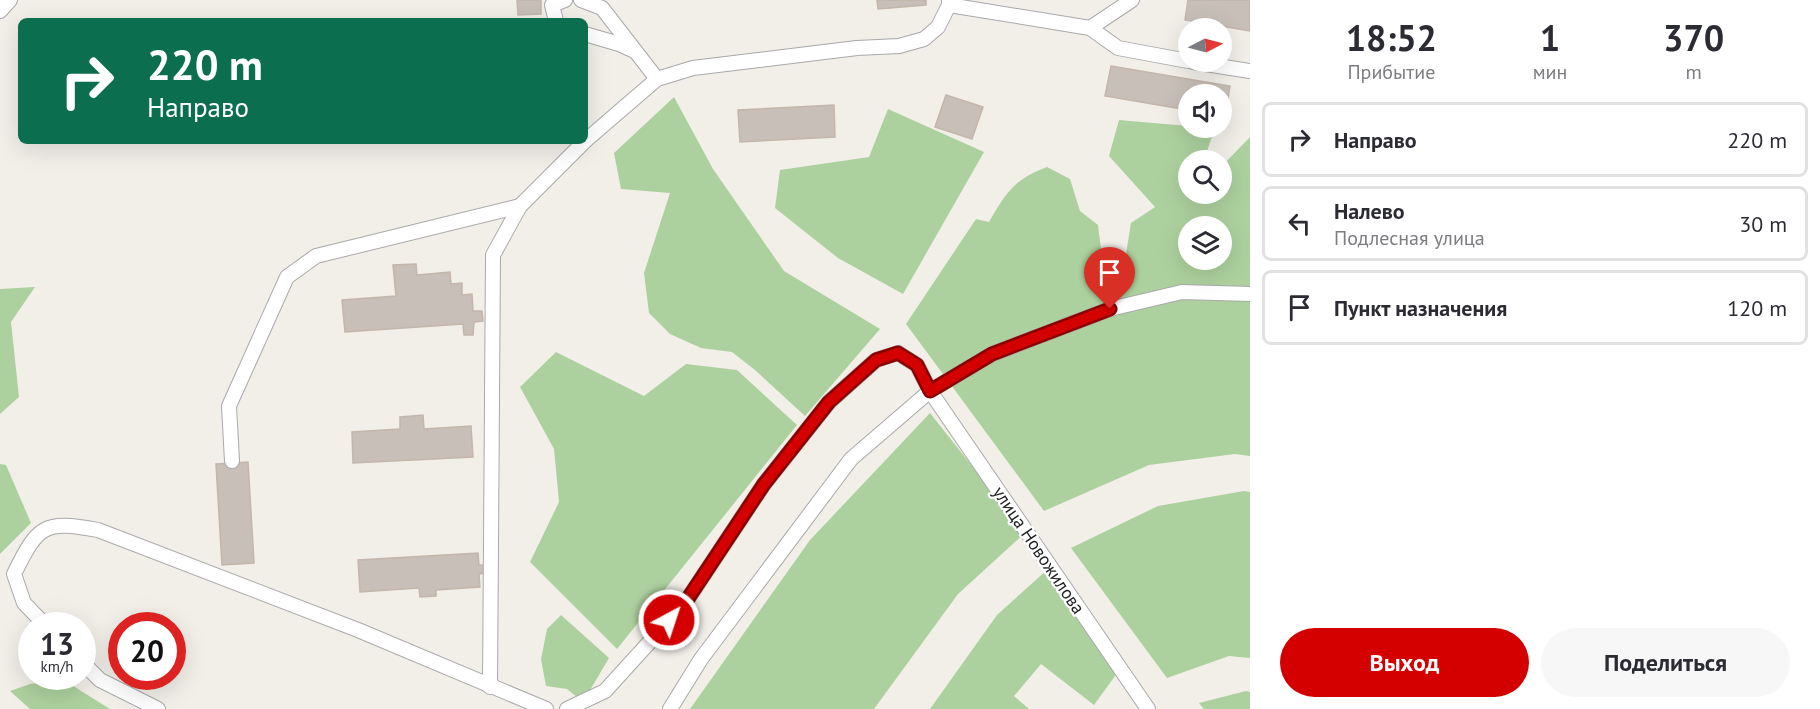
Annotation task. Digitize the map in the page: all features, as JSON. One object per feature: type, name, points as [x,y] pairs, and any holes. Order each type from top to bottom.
[{"type":"street","points":[[0,10],[10,0]]},
{"type":"street","points":[[555,18],[552,4],[565,0]]},
{"type":"street","points":[[581,0],[602,8],[657,79]]},
{"type":"street","points":[[1090,28],[1132,0]]},
{"type":"street","points":[[588,138],[657,79],[693,68],[857,48],[899,46],[924,39],[938,27],[949,2],[1090,28],[1118,48],[1178,59]]},
{"type":"street","points":[[588,35],[634,51]]},
{"type":"street","points":[[1232,68],[1250,71]]},
{"type":"street","points":[[490,687],[493,255],[520,206],[581,144]]},
{"type":"street","points":[[232,460],[229,406],[286,277],[316,256],[520,206]]},
{"type":"street","points":[[670,709],[701,659],[851,459],[930,391],[992,354],[1110,309],[1182,292],[1250,294]]},
{"type":"street","name":"улица Новожилова","points":[[567,709],[605,691],[685,603],[778,466],[829,402],[876,360],[898,353],[917,365],[930,391],[1148,709]]},
{"type":"street","points":[[33,612],[24,603],[14,574],[30,541],[48,527],[71,525],[98,530],[358,630],[546,709]]},
{"type":"street","points":[[96,676],[158,709]]},
{"type":"green space","points":[[674,97],[713,169],[784,271],[880,329],[805,416],[732,352],[701,348],[670,334],[649,313],[644,273],[670,193],[621,189],[614,153]]},
{"type":"green space","points":[[888,109],[984,152],[903,294],[838,258],[775,208],[780,170],[869,157]]},
{"type":"green space","points":[[1119,120],[1178,125],[1178,138],[1212,138],[1207,150],[1178,150],[1178,204],[1232,204],[1232,156],[1250,137],[1250,456],[1235,454],[1149,465],[1044,511],[906,324],[976,219],[989,222],[1012,188],[1036,172],[1047,167],[1070,179],[1080,211],[1098,225],[1101,249],[1126,254],[1131,223],[1155,207],[1109,156]]},
{"type":"green space","points":[[35,287],[11,322],[19,397],[0,414],[0,289]]},
{"type":"green space","points":[[556,352],[644,396],[686,364],[737,370],[797,425],[617,649],[530,562],[559,502],[554,449],[520,387]]},
{"type":"green space","points":[[930,413],[1025,533],[958,594],[874,709],[690,709],[810,540]]},
{"type":"green space","points":[[0,464],[6,465],[31,523],[0,554]]},
{"type":"green space","points":[[1244,491],[1250,492],[1250,658],[1229,656],[1167,678],[1071,548],[1158,506]]},
{"type":"green space","points":[[1048,569],[1123,665],[1094,705],[1041,664],[1014,696],[1029,709],[930,709],[997,615]]},
{"type":"green space","points":[[561,615],[609,658],[583,702],[567,689],[546,686],[541,659],[547,629]]},
{"type":"green space","points":[[18,688],[80,690],[110,709],[30,709],[10,691]]},
{"type":"green space","points":[[1246,691],[1250,692],[1250,709],[1204,709],[1199,703]]},
{"type":"building","points":[[517,0],[541,0],[541,14],[518,15]]},
{"type":"building","points":[[877,0],[926,0],[926,5],[878,9]]},
{"type":"building","points":[[1188,0],[1250,0],[1250,31],[1232,28],[1232,18],[1185,18]]},
{"type":"building","points":[[1111,66],[1218,84],[1178,84],[1178,108],[1105,96]]},
{"type":"building","points":[[946,95],[983,107],[972,139],[935,127]]},
{"type":"building","points":[[834,105],[835,137],[740,142],[738,110]]},
{"type":"building","points":[[416,264],[417,275],[450,272],[451,284],[462,283],[462,295],[472,294],[473,311],[482,311],[483,321],[474,322],[473,335],[464,335],[463,324],[345,332],[342,300],[396,296],[393,265]]},
{"type":"building","points":[[423,415],[424,429],[471,426],[473,457],[353,463],[352,432],[400,429],[400,417]]},
{"type":"building","points":[[248,462],[254,563],[222,565],[216,464]]},
{"type":"building","points":[[478,553],[479,565],[486,565],[486,573],[479,574],[480,587],[436,590],[436,596],[420,597],[419,588],[360,592],[358,560]]},
{"type":"route","points":[[669,620],[685,603],[764,484],[829,402],[876,360],[898,353],[917,365],[930,391],[992,354],[1110,309]]}]
